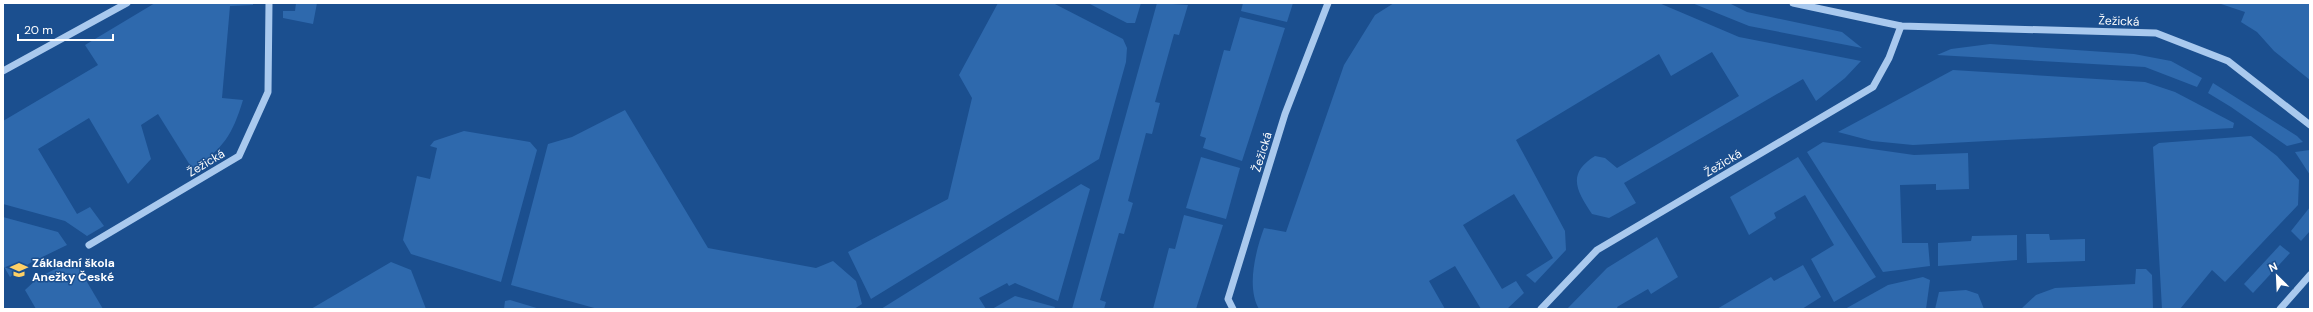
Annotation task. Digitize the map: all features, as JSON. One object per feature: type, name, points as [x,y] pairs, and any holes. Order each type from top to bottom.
[{"type":"street","points":[[3,70],[127,3]]},
{"type":"street","name":"Žežická","points":[[89,246],[239,156],[268,92],[270,3]]},
{"type":"street","name":"Žežická","points":[[1233,309],[1228,299],[1285,114],[1328,3]]},
{"type":"street","name":"Žežická","points":[[1793,3],[1901,26],[2156,33],[2228,61],[2310,125]]},
{"type":"street","name":"Žežická","points":[[1541,309],[1597,250],[1873,87],[1889,58],[1901,26]]},
{"type":"street","points":[[2280,309],[2310,275]]},
{"type":"shaded area","points":[[155,3],[253,3],[253,5],[230,6],[222,98],[243,100],[235,123],[226,140],[204,162],[193,170],[158,114],[141,125],[151,159],[128,184],[89,118],[38,149],[77,214],[90,207],[104,226],[87,236],[65,221],[3,204],[3,121],[98,65],[85,45]]},
{"type":"shaded area","points":[[296,3],[317,3],[313,24],[283,18],[283,11],[295,11]]},
{"type":"shaded area","points":[[998,3],[1053,3],[1123,39],[1127,48],[1126,62],[1099,159],[871,299],[848,252],[948,199],[972,98],[959,75]]},
{"type":"shaded area","points":[[1088,3],[1141,3],[1135,23],[1127,23]]},
{"type":"shaded area","points":[[1157,3],[1188,5],[1179,35],[1174,34],[1155,102],[1160,103],[1152,134],[1146,133],[1128,201],[1133,203],[1124,234],[1119,233],[1100,300],[1106,302],[1104,309],[1072,309]]},
{"type":"shaded area","points":[[1243,3],[1293,3],[1287,22],[1241,11]]},
{"type":"shaded area","points":[[1394,3],[1659,3],[1739,37],[1861,61],[1845,78],[1816,101],[1803,79],[1624,183],[1636,203],[1609,218],[1592,214],[1582,198],[1577,183],[1577,176],[1580,169],[1595,156],[1605,158],[1617,168],[1739,96],[1712,52],[1671,76],[1659,54],[1516,140],[1565,231],[1566,250],[1535,283],[1526,275],[1553,258],[1514,194],[1463,225],[1502,289],[1516,281],[1524,293],[1507,309],[1481,309],[1455,266],[1429,281],[1445,309],[1259,309],[1255,300],[1253,280],[1255,257],[1264,228],[1286,232],[1344,65],[1375,15]]},
{"type":"shaded area","points":[[1692,3],[1729,3],[1747,12],[1842,32],[1862,48],[1749,26]]},
{"type":"shaded area","points":[[2218,3],[2310,3],[2310,80],[2274,51],[2257,32],[2241,22],[2245,12]]},
{"type":"shaded area","points":[[1240,17],[1285,28],[1242,161],[1203,148],[1206,138],[1200,136],[1224,50],[1230,51]]},
{"type":"shaded area","points":[[1990,44],[2134,54],[2171,61],[2202,78],[2197,87],[2145,67],[1937,55],[1951,49]]},
{"type":"shaded area","points":[[1953,70],[2145,82],[2175,92],[2234,123],[2233,128],[1913,145],[1872,141],[1838,132]]},
{"type":"shaded area","points":[[2213,83],[2297,136],[2303,142],[2287,146],[2208,93]]},
{"type":"shaded area","points":[[625,110],[708,248],[816,268],[833,261],[856,281],[862,304],[854,309],[598,309],[511,285],[548,144],[572,137]]},
{"type":"shaded area","points":[[464,131],[530,142],[537,150],[501,282],[411,254],[403,240],[417,176],[430,179],[437,148],[430,146],[434,141]]},
{"type":"shaded area","points":[[2251,136],[2277,156],[2299,180],[2298,205],[2225,282],[2212,270],[2180,309],[2162,309],[2153,147],[2159,143]]},
{"type":"shaded area","points":[[1823,142],[1914,155],[1968,153],[1969,189],[1936,190],[1936,184],[1900,185],[1902,243],[1928,243],[1930,266],[1883,272],[1807,152]]},
{"type":"shaded area","points":[[2310,150],[2310,175],[2295,152]]},
{"type":"shaded area","points":[[1201,157],[1240,168],[1226,219],[1186,208]]},
{"type":"shaded area","points":[[1798,157],[1876,277],[1834,302],[1811,259],[1834,245],[1805,195],[1774,213],[1776,218],[1749,235],[1730,197]]},
{"type":"shaded area","points":[[1081,184],[1090,189],[1058,301],[1015,283],[1009,286],[1007,283],[979,298],[986,309],[881,309]]},
{"type":"shaded area","points":[[2310,207],[2310,231],[2301,241],[2291,231]]},
{"type":"shaded area","points":[[1184,215],[1223,225],[1196,309],[1153,309],[1169,248],[1175,249]]},
{"type":"shaded area","points":[[3,217],[58,232],[67,245],[30,263],[10,277],[3,265]]},
{"type":"shaded area","points":[[2026,234],[2049,234],[2050,240],[2085,239],[2085,261],[2027,263]]},
{"type":"shaded area","points":[[2017,235],[2017,260],[1938,266],[1938,243],[1971,241],[1972,236]]},
{"type":"shaded area","points":[[1657,237],[1678,277],[1651,294],[1648,289],[1617,307],[1618,309],[1567,309],[1607,268]]},
{"type":"shaded area","points":[[2280,245],[2290,253],[2253,293],[2244,284]]},
{"type":"shaded area","points":[[74,260],[103,309],[36,309],[25,290],[39,277]]},
{"type":"shaded area","points":[[391,262],[411,270],[426,309],[311,309]]},
{"type":"shaded area","points":[[1803,265],[1821,297],[1802,309],[1717,309],[1771,277],[1774,281]]},
{"type":"shaded area","points":[[2136,269],[2146,269],[2152,275],[2153,309],[2021,309],[2036,295],[2055,288],[2135,284]]},
{"type":"shaded area","points":[[1923,277],[1930,280],[1926,309],[1845,309],[1888,285]]},
{"type":"shaded area","points":[[1966,290],[1978,294],[1984,309],[1935,309],[1939,292]]},
{"type":"shaded area","points":[[1015,296],[1055,307],[1054,309],[992,309]]},
{"type":"shaded area","points":[[510,300],[540,309],[504,309],[505,301]]},
{"type":"place","name":"Základní škola Anežky České","points":[[19,270]]}]
